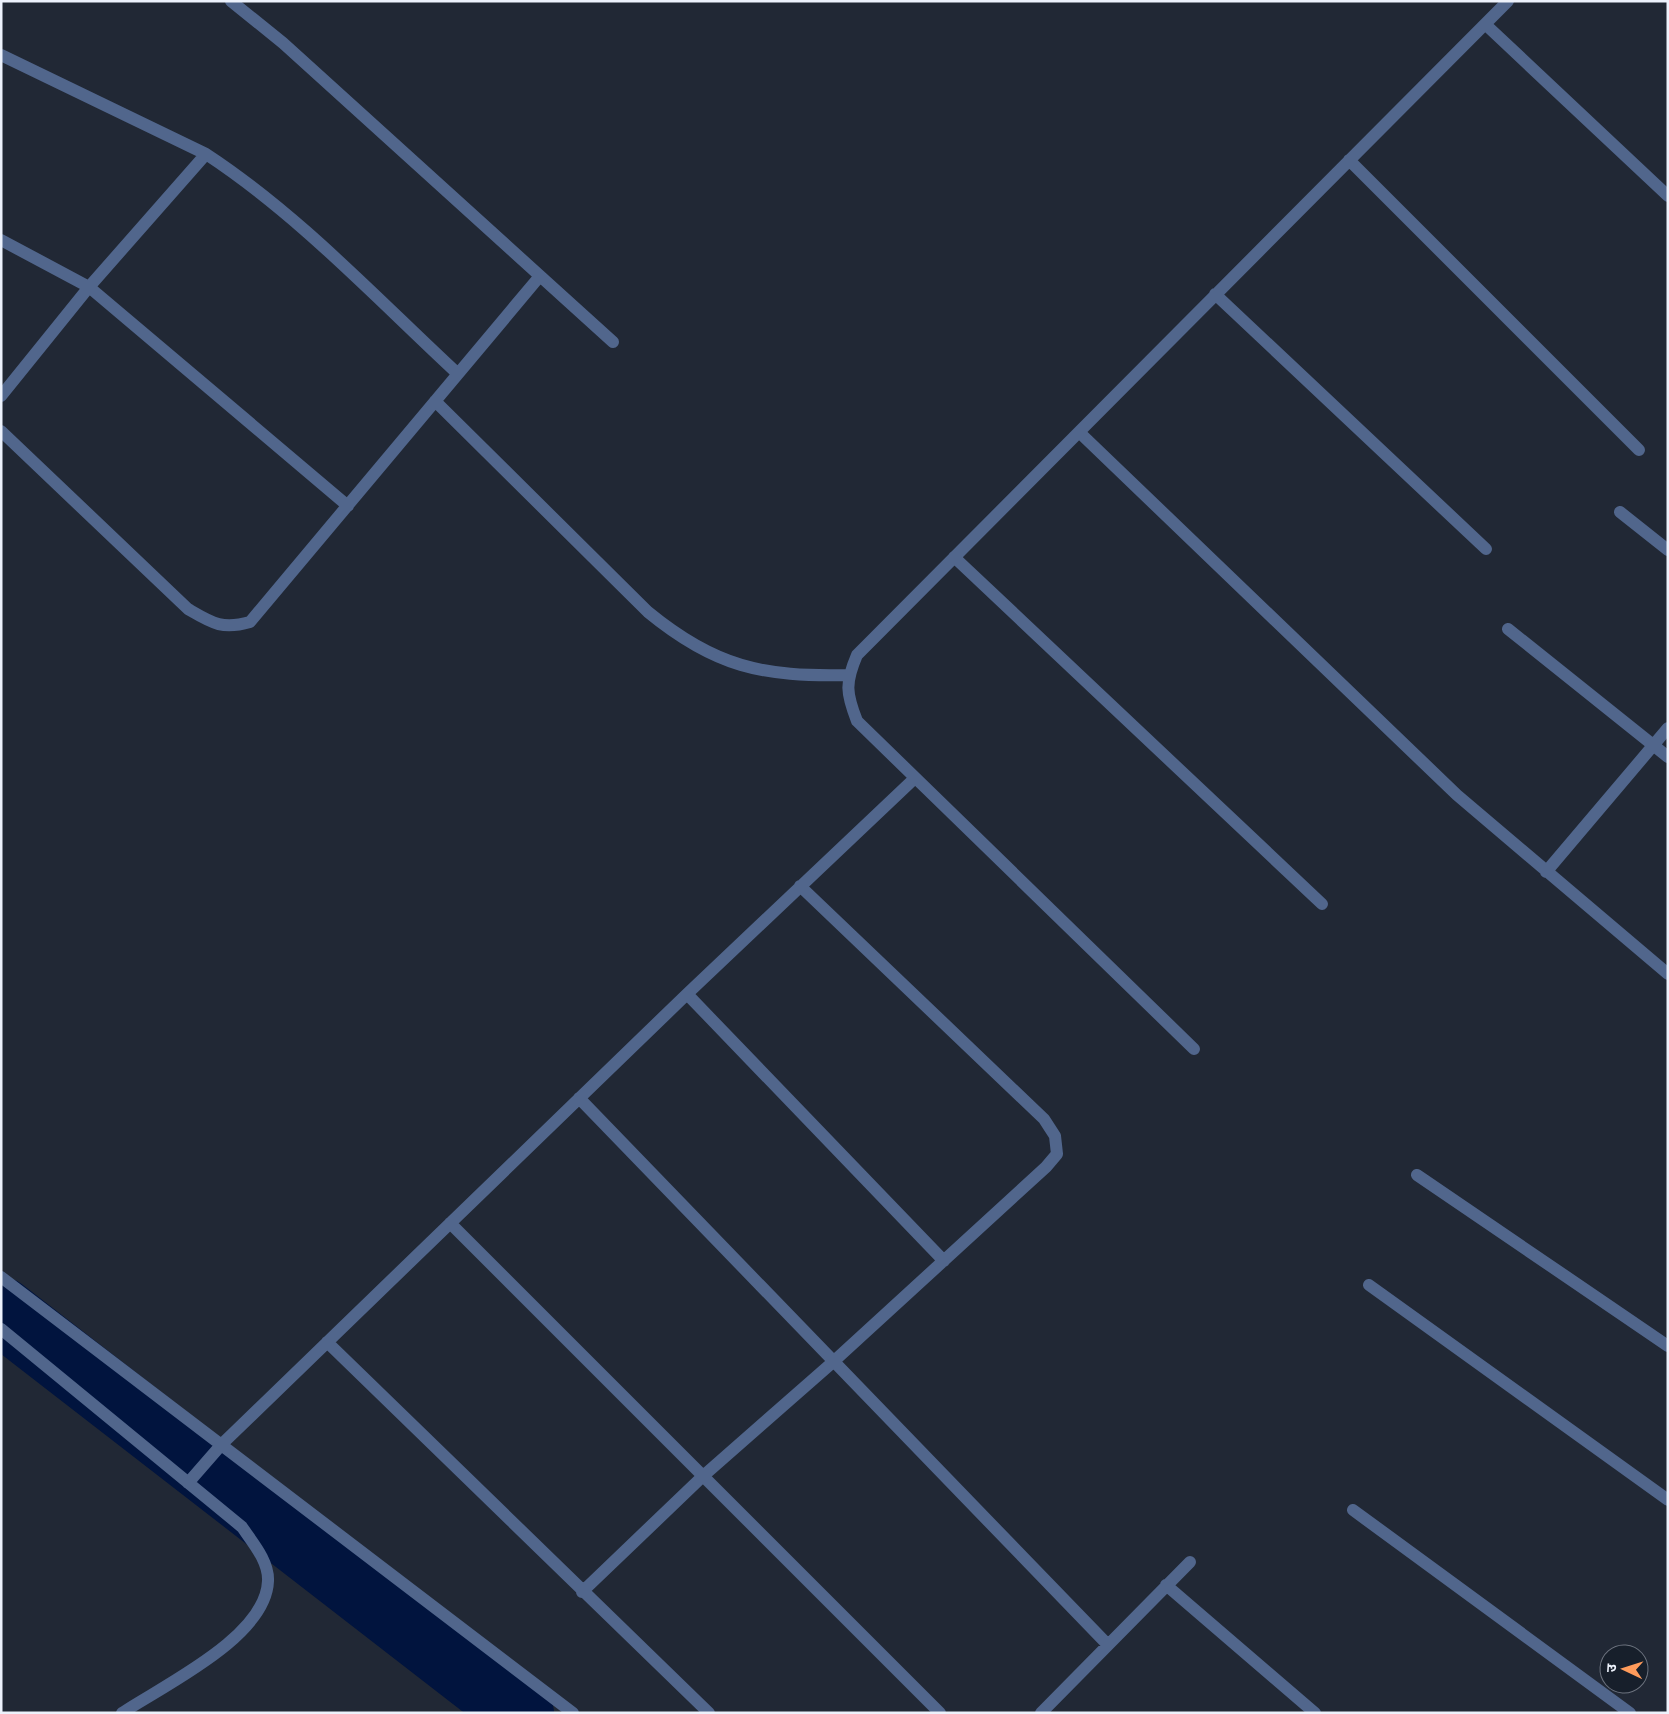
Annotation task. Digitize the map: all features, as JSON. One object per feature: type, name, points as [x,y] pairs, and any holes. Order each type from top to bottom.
[{"type":"street","points":[[231,1],[283,44],[613,342]]},
{"type":"street","points":[[1194,1049],[857,721],[847,696],[849,675],[857,655],[1508,1]]},
{"type":"street","points":[[1485,24],[1668,196]]},
{"type":"street","points":[[1,54],[206,154],[278,206],[458,374]]},
{"type":"street","points":[[1,396],[89,287],[206,154]]},
{"type":"street","points":[[1348,160],[1639,450]]},
{"type":"street","points":[[1,240],[89,287],[348,506]]},
{"type":"street","points":[[1,431],[188,609],[216,625],[234,627],[250,622],[540,276]]},
{"type":"street","points":[[1215,294],[1486,549]]},
{"type":"street","points":[[435,401],[648,612],[674,633],[699,649],[736,665],[776,674],[849,675]]},
{"type":"street","points":[[1079,432],[1457,795],[1668,974]]},
{"type":"street","points":[[1620,512],[1668,550]]},
{"type":"street","points":[[954,557],[1322,904]]},
{"type":"street","points":[[1508,630],[1668,758]]},
{"type":"street","points":[[1546,872],[1668,728]]},
{"type":"street","points":[[192,1478],[222,1444],[579,1098],[915,778]]},
{"type":"street","points":[[582,1592],[702,1477],[833,1362],[1046,1167],[1057,1154],[1055,1136],[1044,1119],[800,886]]},
{"type":"street","points":[[687,994],[944,1261]]},
{"type":"street","points":[[579,1098],[1108,1644]]},
{"type":"street","points":[[1417,1175],[1668,1346]]},
{"type":"street","points":[[450,1223],[940,1713]]},
{"type":"street","points":[[1,1276],[573,1713]]},
{"type":"street","points":[[1369,1285],[1668,1500]]},
{"type":"street","points":[[1,1329],[192,1478],[242,1527],[263,1558],[268,1580],[263,1604],[248,1626],[220,1651],[122,1713]]},
{"type":"street","points":[[327,1342],[582,1592],[709,1713]]},
{"type":"street","points":[[1353,1510],[1630,1713]]},
{"type":"street","points":[[1041,1713],[1190,1562]]},
{"type":"street","points":[[1166,1585],[1315,1713]]},
{"type":"waterway","points":[[1,1311],[520,1713]]}]
